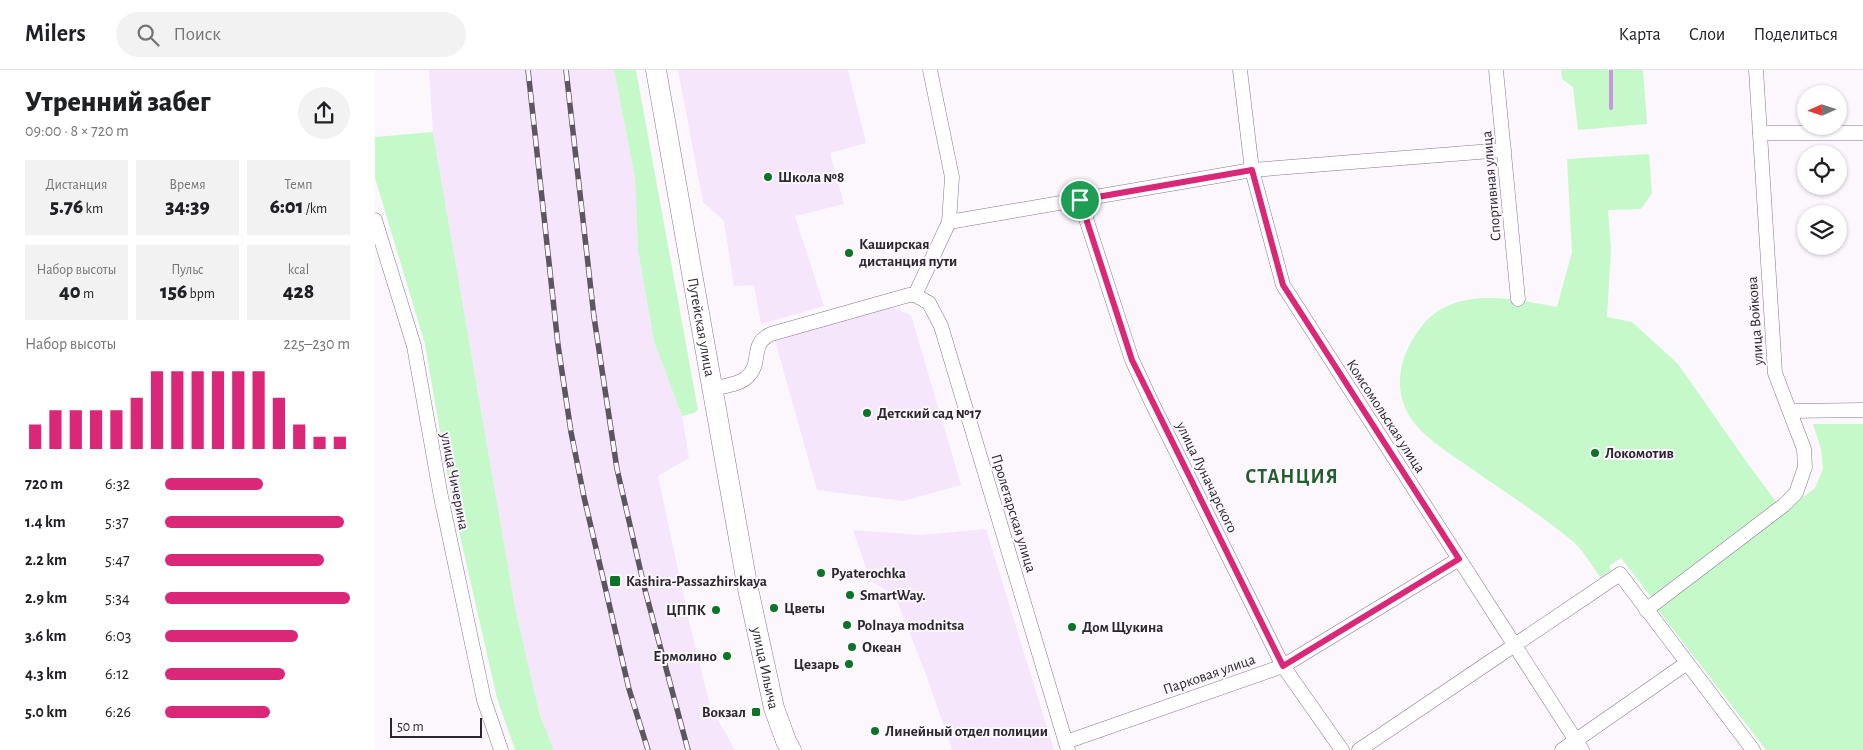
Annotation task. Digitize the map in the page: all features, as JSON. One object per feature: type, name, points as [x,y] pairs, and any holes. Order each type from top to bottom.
[{"type":"main road","name":"Путейская улица","points":[[656,70],[747,584]]},
{"type":"main road","name":"улица Ильича","points":[[747,584],[774,708],[791,750]]},
{"type":"street","points":[[712,389],[744,380],[753,371],[757,361],[756,348],[762,338],[909,295],[915,296],[949,222],[952,177],[930,70]]},
{"type":"street","name":"Комсомольская улица","points":[[1240,70],[1252,170],[1283,285],[1579,745]]},
{"type":"street","name":"Спортивная улица","points":[[1496,70],[1518,299]]},
{"type":"street","name":"улица Войкова","points":[[1646,610],[1784,505],[1796,493],[1805,467],[1804,449],[1775,374],[1756,70]]},
{"type":"street","points":[[1760,133],[1863,133]]},
{"type":"street","points":[[949,222],[1252,170],[1504,150]]},
{"type":"street","name":"улица Луначарского","points":[[1080,200],[1132,360],[1283,666],[1342,750]]},
{"type":"street","name":"улица Чичерина","points":[[375,220],[414,346],[441,497],[484,700],[501,750]]},
{"type":"street","name":"Пролетарская улица","points":[[915,296],[929,303],[941,326],[1067,746]]},
{"type":"street","points":[[1789,411],[1863,410]]},
{"type":"street","name":"Парковая улица","points":[[1067,746],[1283,666],[1459,559]]},
{"type":"street","points":[[1359,750],[1619,574],[1753,750]]},
{"type":"street","points":[[1562,750],[1579,745],[1687,663]]},
{"type":"shaded area","points":[[429,70],[614,70],[635,178],[638,250],[654,342],[682,416],[689,458],[658,476],[690,626],[710,706],[735,750],[554,750],[540,716],[515,607],[433,132]]},
{"type":"shaded area","name":"Школа №8","points":[[678,70],[848,70],[866,143],[830,153],[844,204],[795,216],[824,306],[761,324],[754,285],[734,286],[724,221],[703,202]]},
{"type":"shaded area","name":"Детский сад №17","points":[[890,307],[911,315],[961,485],[903,501],[817,490],[775,340]]},
{"type":"shaded area","points":[[986,529],[1054,750],[950,750],[952,749],[925,672],[895,596],[870,580],[853,530],[920,535]]},
{"type":"green space","points":[[614,70],[636,70],[698,410],[682,416],[654,342],[638,250],[635,178]]},
{"type":"green space","points":[[1561,70],[1643,70],[1647,124],[1578,130],[1573,87],[1562,79]]},
{"type":"green space","points":[[433,132],[515,607],[540,716],[554,750],[515,750],[497,698],[451,496],[425,344],[375,178],[375,137]]},
{"type":"green space","name":"Локомотив","points":[[1649,154],[1652,193],[1641,209],[1608,210],[1611,249],[1607,317],[1632,322],[1678,364],[1777,503],[1651,597],[1621,558],[1609,566],[1611,570],[1601,578],[1570,539],[1532,510],[1427,437],[1415,424],[1404,406],[1400,382],[1404,358],[1415,336],[1435,313],[1450,305],[1467,300],[1485,298],[1522,301],[1557,307],[1572,252],[1567,159]]},
{"type":"green space","points":[[1813,424],[1863,424],[1863,750],[1766,750],[1658,610],[1815,488],[1823,469],[1821,449]]},
{"type":"waterway","points":[[1611,70],[1611,108]]},
{"type":"railway","points":[[528,70],[558,345],[571,432],[584,497],[629,689],[648,750]]},
{"type":"railway","points":[[566,70],[594,317],[617,469],[645,590],[688,750]]},
{"type":"place","name":"Школа №8","points":[[768,177]]},
{"type":"place","name":"Каширская дистанция пути","points":[[849,253]]},
{"type":"place","name":"Детский сад №17","points":[[867,413]]},
{"type":"place","name":"Локомотив","points":[[1595,453]]},
{"type":"place","name":"Pyaterochka","points":[[821,573]]},
{"type":"place","name":"Kashira-Passazhirskaya","points":[[615,581]]},
{"type":"place","name":"SmartWay.","points":[[850,595]]},
{"type":"place","name":"Цветы","points":[[774,608]]},
{"type":"place","name":"ЦППК","points":[[716,610]]},
{"type":"place","name":"Polnaya modnitsa","points":[[847,625]]},
{"type":"place","name":"Дом Щукина","points":[[1072,627]]},
{"type":"place","name":"Океан","points":[[852,647]]},
{"type":"place","name":"Ермолино","points":[[727,656]]},
{"type":"place","name":"Цезарь","points":[[849,664]]},
{"type":"place","name":"Вокзал","points":[[756,712]]},
{"type":"place","name":"Линейный отдел полиции","points":[[875,731]]},
{"type":"district","name":"СТАНЦИЯ","points":[[1292,476]]},
{"type":"route","points":[[1252,170],[1283,285],[1459,559],[1283,666],[1132,360],[1080,200],[1252,170]]}]
